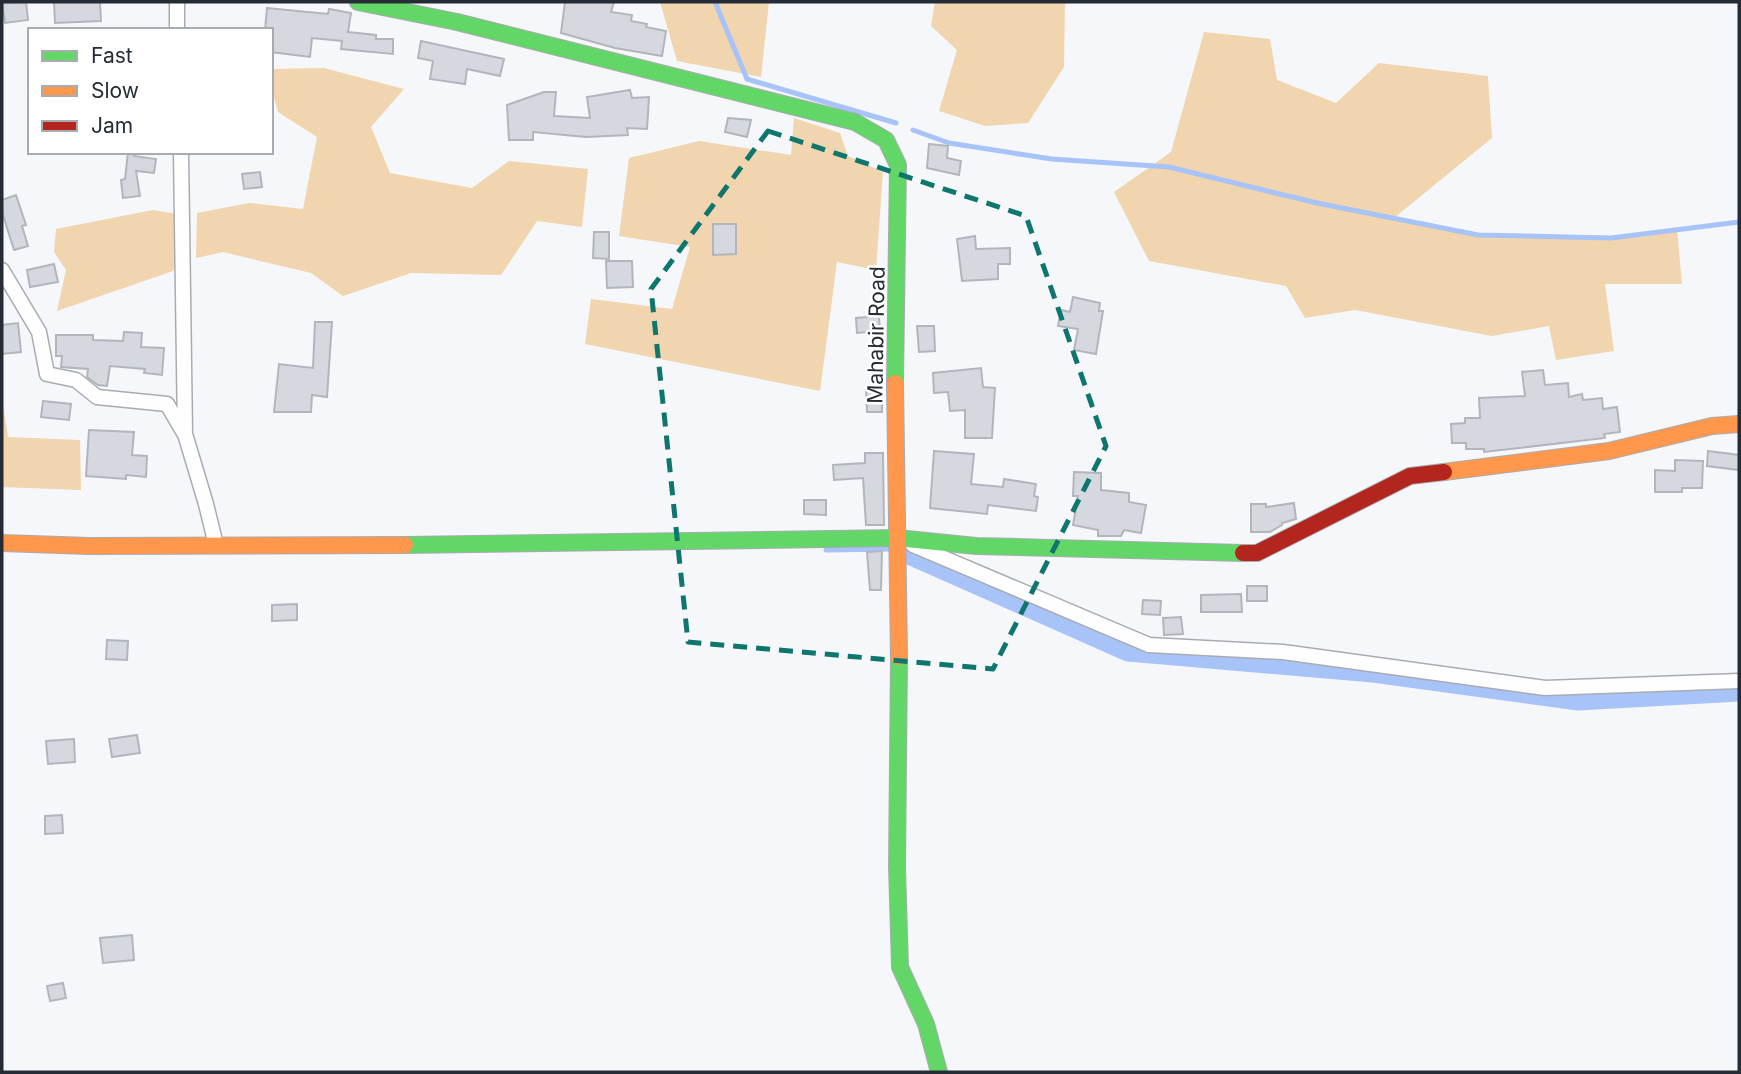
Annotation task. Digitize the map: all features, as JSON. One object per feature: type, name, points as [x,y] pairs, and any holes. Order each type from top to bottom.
[{"type":"street","points":[[177,2],[177,28]]},
{"type":"street","name":"Mahabir Road","points":[[358,2],[457,22],[855,122],[886,140],[898,165],[897,867],[900,967],[926,1024],[939,1072]]},
{"type":"street","points":[[181,154],[185,435]]},
{"type":"street","points":[[2,270],[39,332],[47,374],[76,380],[97,397],[167,404],[185,435],[216,545]]},
{"type":"street","points":[[2,543],[89,546],[529,544],[897,538],[976,546],[1257,553],[1410,476],[1609,450],[1712,426],[1739,424]]},
{"type":"street","points":[[897,538],[1149,645],[1283,652],[1545,688],[1739,681]]},
{"type":"highlighted area","points":[[768,131],[1026,216],[1106,446],[993,669],[688,642],[651,289]]},
{"type":"shaded area","points":[[660,2],[769,2],[761,77],[677,61]]},
{"type":"shaded area","points":[[935,2],[1065,2],[1064,67],[1028,123],[985,126],[939,111],[957,50],[931,26]]},
{"type":"shaded area","points":[[1204,32],[1270,39],[1277,80],[1336,103],[1379,63],[1488,76],[1492,138],[1394,218],[1478,235],[1611,238],[1677,229],[1682,284],[1605,284],[1614,351],[1556,360],[1549,326],[1492,336],[1355,310],[1305,318],[1286,286],[1149,261],[1114,192],[1171,152]]},
{"type":"shaded area","points":[[324,68],[404,89],[371,127],[390,173],[472,188],[509,161],[588,169],[582,227],[537,221],[501,275],[411,273],[343,296],[311,273],[223,252],[196,258],[197,213],[249,203],[303,209],[317,137],[278,112],[273,93],[273,69]]},
{"type":"shaded area","points":[[794,118],[840,133],[848,156],[883,172],[876,270],[837,262],[820,391],[585,344],[591,299],[672,309],[690,247],[619,236],[629,158],[699,141],[791,155]]},
{"type":"shaded area","points":[[153,210],[178,214],[176,270],[57,311],[66,270],[54,252],[56,229]]},
{"type":"shaded area","points":[[2,398],[8,437],[80,440],[81,490],[2,487]]},
{"type":"building","points":[[26,2],[28,20],[5,23],[2,3]]},
{"type":"building","points":[[54,2],[100,2],[101,21],[55,23]]},
{"type":"building","points":[[565,2],[614,2],[611,12],[632,15],[631,21],[666,31],[662,56],[615,48],[561,33]]},
{"type":"building","points":[[267,8],[328,14],[329,9],[351,13],[348,32],[376,35],[376,39],[393,39],[393,54],[341,49],[342,41],[312,38],[310,57],[273,52],[273,28],[265,28]]},
{"type":"building","points":[[421,41],[504,59],[500,76],[467,69],[465,84],[430,79],[433,61],[418,58]]},
{"type":"building","points":[[630,90],[632,98],[649,97],[647,129],[627,128],[628,135],[586,137],[533,132],[533,140],[509,140],[507,105],[544,92],[556,92],[554,116],[590,118],[587,97]]},
{"type":"building","points":[[728,118],[751,120],[747,137],[725,132]]},
{"type":"building","points":[[929,144],[948,146],[947,158],[961,161],[959,175],[927,168]]},
{"type":"building","points":[[128,154],[156,159],[154,173],[136,171],[140,196],[123,198],[121,180],[125,179]]},
{"type":"building","points":[[260,172],[262,187],[244,189],[242,174]]},
{"type":"building","points":[[16,195],[26,225],[22,226],[28,246],[14,250],[2,212],[2,200]]},
{"type":"building","points":[[713,224],[736,224],[736,254],[713,255]]},
{"type":"building","points":[[594,232],[609,232],[609,259],[593,258]]},
{"type":"building","points":[[975,236],[976,249],[1010,248],[1010,264],[998,264],[998,279],[962,281],[957,239]]},
{"type":"building","points":[[606,261],[632,261],[633,287],[607,288]]},
{"type":"building","points":[[54,264],[58,282],[30,287],[27,270]]},
{"type":"building","points":[[1073,297],[1100,303],[1099,311],[1103,311],[1096,354],[1074,350],[1078,329],[1058,326],[1061,310],[1070,312]]},
{"type":"building","points":[[879,316],[880,331],[857,333],[856,318]]},
{"type":"building","points":[[315,322],[332,322],[327,397],[312,395],[311,412],[274,412],[279,364],[313,368]]},
{"type":"building","points":[[18,323],[21,352],[2,354],[2,325]]},
{"type":"building","points":[[917,326],[934,326],[935,351],[919,352]]},
{"type":"building","points":[[124,332],[142,333],[141,347],[164,348],[162,375],[144,373],[145,369],[110,366],[107,386],[98,385],[87,377],[88,369],[61,367],[62,356],[56,356],[56,335],[93,335],[93,340],[123,341]]},
{"type":"building","points":[[981,368],[983,387],[995,388],[992,438],[965,438],[965,410],[950,411],[948,392],[934,393],[933,373]]},
{"type":"building","points":[[1543,370],[1545,385],[1568,383],[1569,397],[1582,394],[1583,400],[1602,398],[1603,409],[1617,407],[1620,432],[1604,434],[1605,438],[1484,452],[1484,449],[1466,449],[1466,443],[1452,443],[1451,424],[1465,423],[1465,418],[1480,418],[1479,398],[1525,396],[1522,372]]},
{"type":"building","points":[[882,388],[882,412],[867,412],[866,389]]},
{"type":"building","points":[[43,401],[71,404],[69,420],[41,417]]},
{"type":"building","points":[[89,430],[134,432],[132,455],[147,456],[146,477],[126,475],[126,479],[86,476]]},
{"type":"building","points":[[934,451],[974,454],[971,484],[1003,487],[1004,479],[1036,484],[1036,511],[988,505],[987,514],[930,508]]},
{"type":"building","points":[[1708,451],[1739,455],[1739,470],[1707,466]]},
{"type":"building","points":[[865,453],[883,453],[884,525],[866,525],[863,478],[834,480],[833,465],[865,463]]},
{"type":"building","points":[[1675,460],[1703,461],[1702,488],[1682,488],[1682,492],[1655,492],[1655,470],[1675,471]]},
{"type":"building","points":[[1074,472],[1101,473],[1101,490],[1129,493],[1129,502],[1146,505],[1141,533],[1124,530],[1121,536],[1098,536],[1098,530],[1073,525],[1078,496],[1073,496]]},
{"type":"building","points":[[804,500],[826,500],[826,515],[804,514]]},
{"type":"building","points":[[1294,503],[1296,519],[1282,523],[1270,532],[1251,532],[1251,504],[1266,504],[1266,507]]},
{"type":"building","points":[[882,551],[881,590],[870,590],[867,552]]},
{"type":"building","points":[[1247,586],[1267,586],[1267,601],[1247,601]]},
{"type":"building","points":[[1241,594],[1242,612],[1201,612],[1201,595]]},
{"type":"building","points":[[1143,600],[1161,601],[1160,615],[1142,614]]},
{"type":"building","points":[[297,604],[297,620],[272,621],[272,605]]},
{"type":"building","points":[[1181,617],[1183,634],[1164,635],[1163,618]]},
{"type":"building","points":[[107,640],[128,641],[127,660],[106,659]]},
{"type":"building","points":[[137,735],[140,753],[112,757],[109,739]]},
{"type":"building","points":[[74,739],[75,762],[48,764],[46,741]]},
{"type":"building","points":[[62,815],[63,833],[45,834],[45,816]]},
{"type":"building","points":[[132,935],[134,960],[103,963],[100,938]]},
{"type":"building","points":[[63,983],[66,998],[50,1001],[47,986]]},
{"type":"waterway","points":[[715,2],[747,79],[896,123]]},
{"type":"waterway","points":[[913,130],[949,143],[1052,159],[1169,167],[1317,203],[1478,235],[1611,238],[1739,222]]},
{"type":"waterway","points":[[826,550],[890,549]]},
{"type":"waterway","points":[[909,555],[1128,652],[1373,673],[1578,701],[1739,692]]},
{"type":"traffic: fast","points":[[358,2],[457,22],[855,122],[886,140],[898,165],[895,383]]},
{"type":"traffic: fast","points":[[405,545],[897,538],[976,546],[1243,553]]},
{"type":"traffic: fast","points":[[899,657],[897,867],[900,967],[926,1024],[939,1072]]},
{"type":"traffic: slow","points":[[895,383],[899,657]]},
{"type":"traffic: slow","points":[[1444,472],[1609,451],[1712,426],[1739,424]]},
{"type":"traffic: slow","points":[[2,543],[89,546],[405,545]]},
{"type":"traffic: jam","points":[[1243,553],[1257,553],[1410,476],[1444,472]]}]
